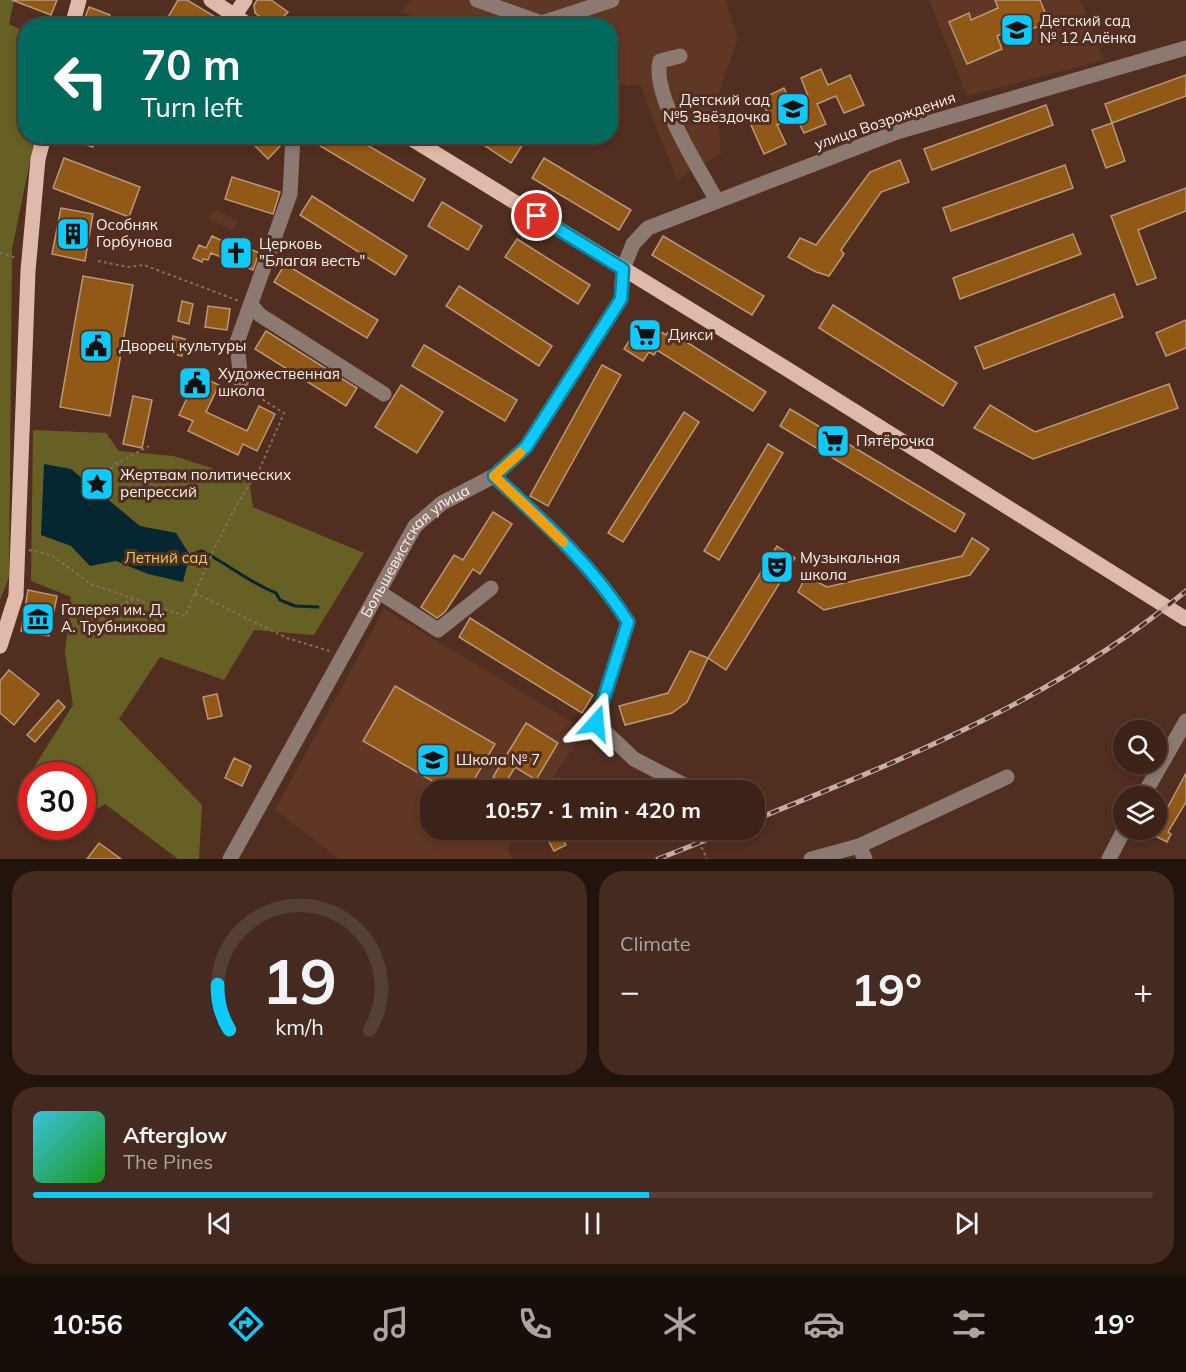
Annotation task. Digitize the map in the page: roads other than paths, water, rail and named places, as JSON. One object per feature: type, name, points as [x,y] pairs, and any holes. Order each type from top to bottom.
[{"type":"main road","points":[[74,18],[79,0]]},
{"type":"main road","points":[[211,0],[239,18]]},
{"type":"main road","points":[[235,15],[245,0]]},
{"type":"main road","points":[[0,646],[16,596],[29,261],[38,159],[42,144]]},
{"type":"main road","points":[[420,144],[1133,584],[1186,619]]},
{"type":"street","points":[[477,0],[528,18]]},
{"type":"street","points":[[557,18],[612,0]]},
{"type":"street","name":"улица Возрождения","points":[[623,269],[633,244],[648,228],[897,132],[1186,48]]},
{"type":"street","points":[[680,56],[660,61],[658,71],[672,119],[717,201]]},
{"type":"street","points":[[241,383],[237,342],[290,194],[293,144]]},
{"type":"street","name":"Большевистская улица","points":[[230,859],[416,526],[442,503],[494,476],[526,447],[621,299],[623,269]]},
{"type":"street","points":[[251,305],[260,315],[384,394]]},
{"type":"street","points":[[494,476],[540,519],[605,586],[628,622],[596,723],[634,759],[675,780]]},
{"type":"street","points":[[379,592],[438,630],[491,588]]},
{"type":"street","points":[[1149,786],[1186,721]]},
{"type":"street","points":[[812,859],[862,852],[1007,777]]},
{"type":"street","points":[[1109,859],[1119,840]]},
{"type":"water","points":[[44,464],[71,469],[140,526],[176,533],[190,555],[183,582],[148,574],[116,561],[90,566],[71,546],[41,535]]},
{"type":"waterway","points":[[190,555],[202,551],[276,593],[280,600],[295,606],[318,607]]},
{"type":"railway","points":[[765,815],[924,748],[1034,694],[1137,629],[1186,591]]},
{"type":"railway","points":[[658,859],[706,840]]},
{"type":"place","name":"Детский сад № 12 Алёнка","points":[[1017,30]]},
{"type":"place","name":"Детский сад №5 Звёздочка","points":[[793,109]]},
{"type":"place","name":"Особняк Горбунова","points":[[73,234]]},
{"type":"place","name":"Церковь \"Благая весть\"","points":[[236,253]]},
{"type":"place","name":"Дикси","points":[[645,335]]},
{"type":"place","name":"Дворец культуры","points":[[96,346]]},
{"type":"place","name":"Художественная школа","points":[[195,383]]},
{"type":"place","name":"Пятёрочка","points":[[833,441]]},
{"type":"place","name":"Жертвам политических репрессий","points":[[97,484]]},
{"type":"place","name":"Музыкальная школа","points":[[777,567]]},
{"type":"place","name":"Галерея им. Д. А. Трубникова","points":[[38,619]]},
{"type":"place","name":"Школа № 7","points":[[433,760]]},
{"type":"park label","name":"Летний сад","points":[[166,558]]}]
